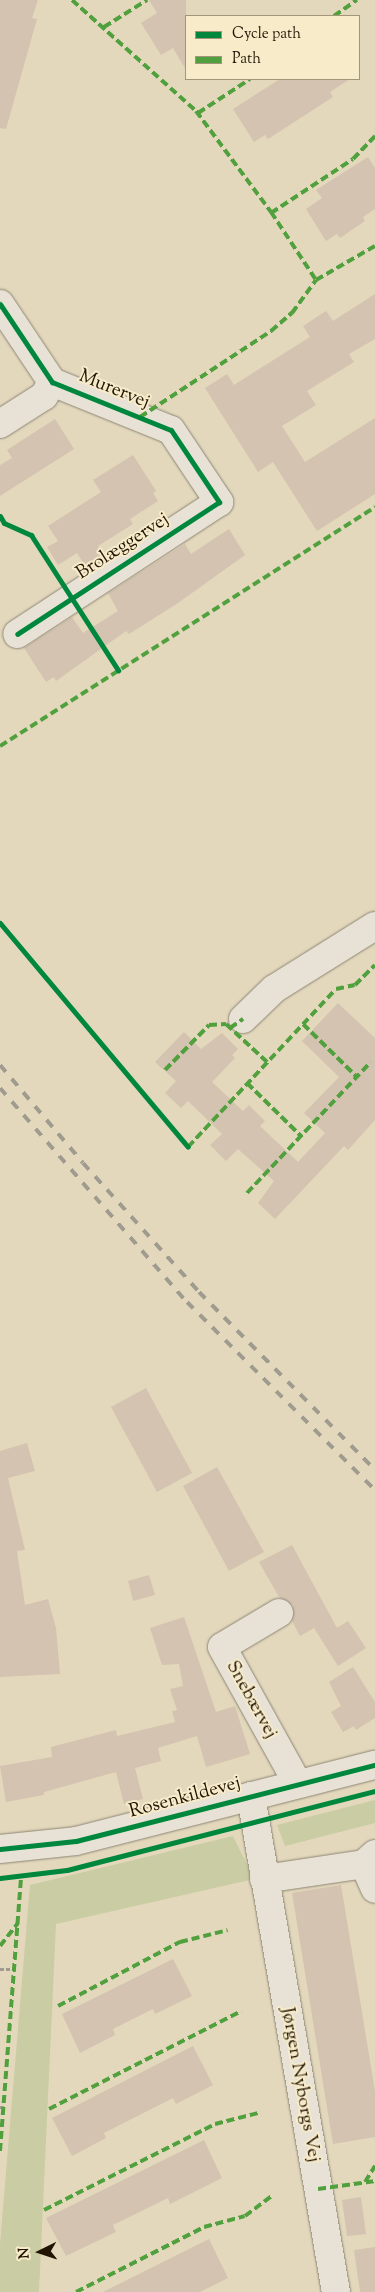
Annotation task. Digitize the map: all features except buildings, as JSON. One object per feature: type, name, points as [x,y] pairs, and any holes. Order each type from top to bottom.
[{"type":"street","name":"Murervej","points":[[0,304],[52,382],[171,430],[220,502]]},
{"type":"street","points":[[0,424],[44,396],[52,382]]},
{"type":"street","name":"Brolæggervej","points":[[17,634],[220,502]]},
{"type":"street","points":[[244,1019],[274,989],[375,926]]},
{"type":"street","name":"Snebærvej","points":[[279,1613],[222,1647],[298,1784]]},
{"type":"street","name":"Rosenkildevej","points":[[0,1849],[76,1841],[375,1765]]},
{"type":"street","name":"Jørgen Nyborgs Vej","points":[[251,1796],[336,2292]]},
{"type":"street","points":[[264,1878],[369,1859],[375,1889]]},
{"type":"path","points":[[0,1969],[14,1969]]},
{"type":"green space","points":[[375,1800],[375,1823],[285,1846],[277,1825]]},
{"type":"green space","points":[[233,1836],[254,1879],[56,1924],[39,2292],[0,2292],[0,2244],[30,1885]]},
{"type":"railway","points":[[0,1065],[83,1163],[199,1292],[375,1470]]},
{"type":"railway","points":[[0,1088],[187,1302],[375,1490]]},
{"type":"marked path","points":[[72,0],[196,111],[271,212],[316,280],[375,246]]},
{"type":"marked path","points":[[104,27],[147,0]]},
{"type":"marked path","points":[[335,15],[357,0]]},
{"type":"marked path","points":[[198,113],[248,80]]},
{"type":"marked path","points":[[271,213],[353,159],[375,136]]},
{"type":"marked path","points":[[140,417],[271,331],[292,313],[316,280]]},
{"type":"marked path","points":[[0,746],[375,507]]},
{"type":"marked path","points":[[188,1147],[336,989],[355,985],[375,965]]},
{"type":"marked path","points":[[230,1028],[243,1019]]},
{"type":"marked path","points":[[165,1070],[209,1025],[226,1024],[267,1062]]},
{"type":"marked path","points":[[303,1024],[357,1077]]},
{"type":"marked path","points":[[247,1193],[371,1062]]},
{"type":"marked path","points":[[247,1083],[301,1136]]},
{"type":"marked path","points":[[0,2151],[21,1878]]},
{"type":"marked path","points":[[0,1946],[18,1923]]},
{"type":"marked path","points":[[58,2006],[180,1942],[228,1930]]},
{"type":"marked path","points":[[49,2109],[241,2011]]},
{"type":"marked path","points":[[44,2210],[215,2124],[258,2113]]},
{"type":"marked path","points":[[365,2182],[375,2166]]},
{"type":"marked path","points":[[318,2189],[375,2181]]},
{"type":"marked path","points":[[76,2292],[204,2227],[245,2216],[272,2196]]},
{"type":"cycle path","points":[[0,304],[52,382],[171,430],[219,502],[17,634]]},
{"type":"cycle path","points":[[0,516],[4,523],[31,535],[118,670]]},
{"type":"cycle path","points":[[0,923],[188,1147]]},
{"type":"cycle path","points":[[0,1849],[76,1841],[375,1765]]},
{"type":"cycle path","points":[[0,1878],[67,1870],[375,1791]]}]
